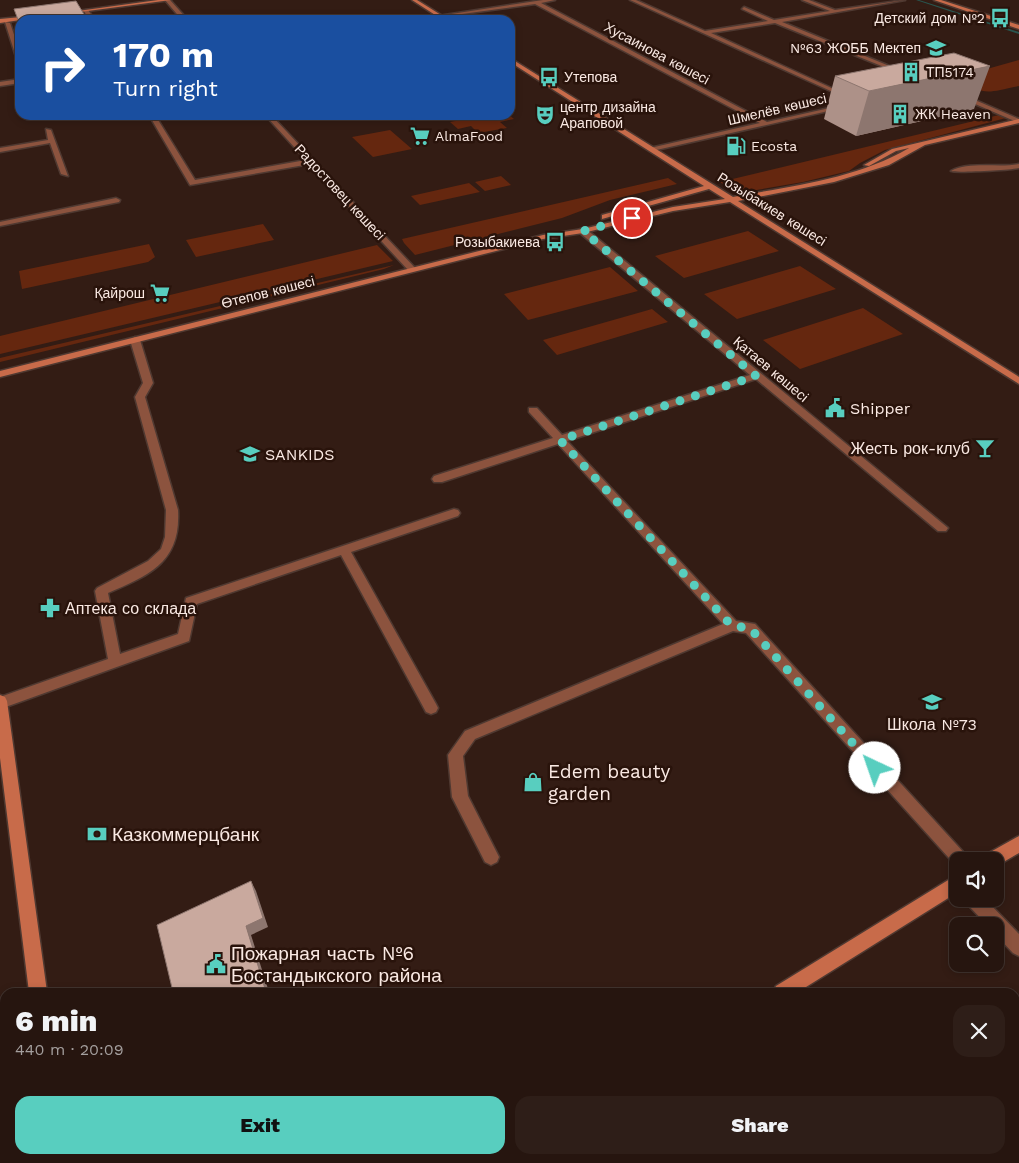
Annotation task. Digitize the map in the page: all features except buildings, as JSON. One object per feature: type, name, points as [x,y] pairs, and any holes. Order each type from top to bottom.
[{"type":"street","points":[[58,14],[168,0],[180,15]]},
{"type":"street","points":[[414,0],[438,15]]},
{"type":"street","points":[[447,15],[553,0]]},
{"type":"street","points":[[632,0],[702,33],[903,0]]},
{"type":"street","points":[[804,0],[835,11]]},
{"type":"street","points":[[936,0],[1019,27]]},
{"type":"street","name":"Хусаинова көшесі","points":[[536,3],[766,124]]},
{"type":"street","points":[[744,8],[909,75]]},
{"type":"street","points":[[86,10],[89,15]]},
{"type":"street","points":[[0,21],[15,19]]},
{"type":"street","points":[[7,23],[15,46]]},
{"type":"street","name":"Шмелёв көшесі","points":[[652,150],[853,102],[702,33]]},
{"type":"street","name":"Розыбакиев көшесі","points":[[515,63],[1019,381]]},
{"type":"street","points":[[0,84],[15,82]]},
{"type":"street","points":[[955,94],[1019,120]]},
{"type":"street","points":[[155,120],[193,183],[313,161]]},
{"type":"street","name":"Радостовец көшесі","points":[[274,120],[298,142],[313,161],[333,180],[412,269]]},
{"type":"street","name":"Өтепов көшесі","points":[[543,237],[583,231],[648,214],[732,200],[831,180],[887,164],[922,144],[1019,120]]},
{"type":"street","points":[[48,130],[65,174]]},
{"type":"street","points":[[0,150],[52,141]]},
{"type":"street","points":[[955,171],[1019,166]]},
{"type":"street","name":"Өтепов көшесі","points":[[0,374],[543,237],[711,186]]},
{"type":"street","points":[[0,224],[116,200]]},
{"type":"street","name":"Қатаев көшесі","points":[[583,231],[942,528]]},
{"type":"street","points":[[115,662],[101,591],[140,573],[165,552],[173,524],[172,510],[140,397],[148,383],[135,340]]},
{"type":"street","points":[[438,479],[756,376]]},
{"type":"street","points":[[533,410],[732,626]]},
{"type":"street","points":[[37,988],[0,702],[184,637],[191,601],[454,513]]},
{"type":"street","points":[[344,550],[431,708]]},
{"type":"street","points":[[491,857],[460,797],[455,755],[470,735],[732,626],[750,628],[952,852]]},
{"type":"street","points":[[1004,853],[1019,844]]},
{"type":"street","points":[[788,988],[949,888]]},
{"type":"street","points":[[982,907],[1019,947]]},
{"type":"shaded area","points":[[1019,60],[1019,86],[986,91],[973,88],[955,78]]},
{"type":"shaded area","points":[[999,115],[1006,118],[885,150],[849,171],[803,182],[745,192],[733,191],[720,182]]},
{"type":"shaded area","points":[[461,120],[509,120],[500,122],[507,128],[478,133],[471,126],[458,129],[450,122]]},
{"type":"shaded area","points":[[390,130],[412,149],[373,157],[352,137]]},
{"type":"shaded area","points":[[501,176],[511,185],[485,191],[475,182]]},
{"type":"shaded area","points":[[668,178],[677,184],[610,200],[562,218],[415,255],[402,239]]},
{"type":"shaded area","points":[[469,183],[480,192],[420,205],[411,196]]},
{"type":"shaded area","points":[[263,224],[274,240],[196,257],[186,240]]},
{"type":"shaded area","points":[[748,231],[779,251],[684,278],[655,256]]},
{"type":"shaded area","points":[[149,244],[155,257],[148,262],[22,289],[19,271]]},
{"type":"shaded area","points":[[377,245],[393,261],[0,354],[0,336]]},
{"type":"shaded area","points":[[394,265],[384,269],[0,362],[0,358]]},
{"type":"shaded area","points":[[800,266],[836,289],[737,319],[704,294]]},
{"type":"shaded area","points":[[610,267],[638,291],[528,320],[504,294]]},
{"type":"shaded area","points":[[863,308],[903,334],[800,369],[763,340]]},
{"type":"shaded area","points":[[652,309],[668,322],[557,355],[543,340]]},
{"type":"waterway","points":[[917,0],[1019,33]]},
{"type":"place","name":"Детский дом №2","points":[[1000,18]]},
{"type":"place","name":"№63 ЖОББ Мектеп","points":[[936,48]]},
{"type":"place","name":"ТП5174","points":[[911,72]]},
{"type":"place","name":"Утепова","points":[[549,77]]},
{"type":"place","name":"ЖК Heaven","points":[[900,114]]},
{"type":"place","name":"центр дизайна Араповой","points":[[545,115]]},
{"type":"place","name":"AlmaFood","points":[[420,136]]},
{"type":"place","name":"Ecosta","points":[[736,146]]},
{"type":"place","name":"Розыбакиева","points":[[555,242]]},
{"type":"place","name":"Қайрош","points":[[160,293]]},
{"type":"place","name":"Shipper","points":[[835,408]]},
{"type":"place","name":"Жесть рок-клуб","points":[[985,448]]},
{"type":"place","name":"SANKIDS","points":[[250,454]]},
{"type":"place","name":"Аптека со склада","points":[[50,608]]},
{"type":"place","name":"Школа №73","points":[[932,702]]},
{"type":"place","name":"Edem beauty garden","points":[[533,782]]},
{"type":"place","name":"Казкоммерцбанк","points":[[97,834]]},
{"type":"place","name":"Пожарная часть №6 Бостандыкского района","points":[[216,964]]},
{"type":"route","points":[[632,218],[583,231],[756,376],[560,440],[732,626],[750,628],[875,768]]}]
